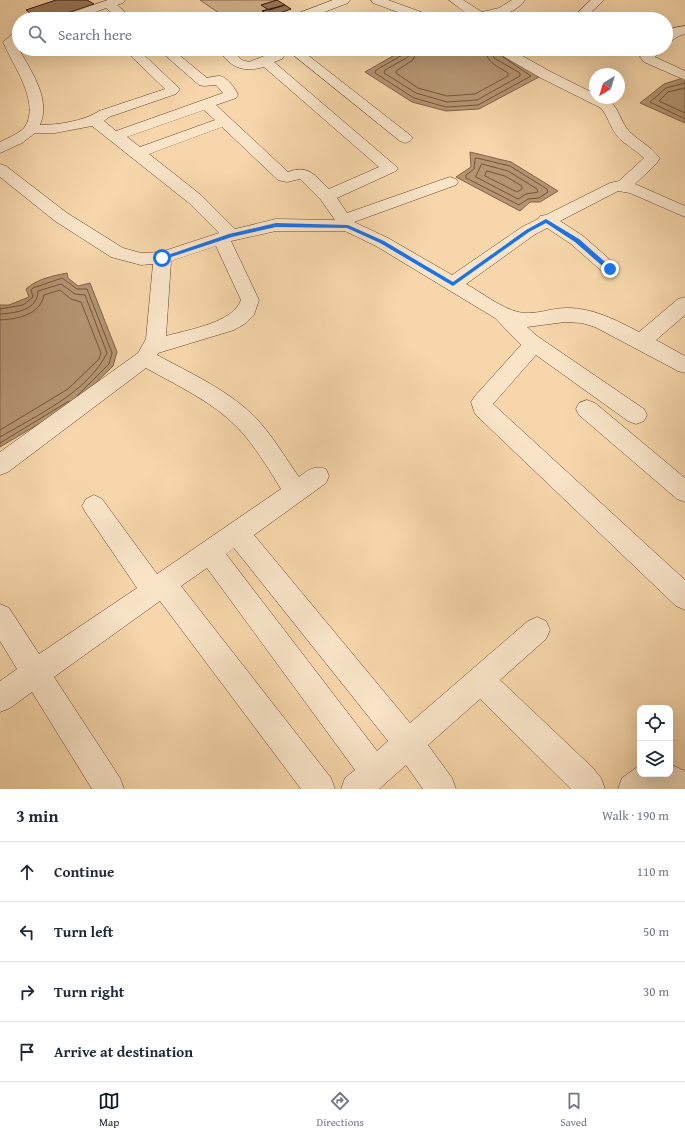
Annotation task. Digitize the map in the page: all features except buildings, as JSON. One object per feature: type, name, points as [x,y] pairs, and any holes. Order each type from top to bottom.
[{"type":"street","points":[[313,12],[344,0]]},
{"type":"street","points":[[377,0],[409,12]]},
{"type":"street","points":[[455,0],[469,12]]},
{"type":"street","points":[[496,12],[512,6],[519,0]]},
{"type":"street","points":[[585,12],[598,0]]},
{"type":"street","points":[[85,12],[114,2],[122,12]]},
{"type":"street","points":[[673,33],[676,31],[685,30]]},
{"type":"street","points":[[10,38],[9,42],[12,49]]},
{"type":"street","points":[[0,148],[22,136],[31,128],[36,116],[36,102],[30,80],[16,56]]},
{"type":"street","points":[[31,128],[38,130],[56,130],[94,121],[104,114],[168,93],[173,89],[139,56]]},
{"type":"street","points":[[116,136],[231,95],[219,80],[204,82],[172,56]]},
{"type":"street","points":[[231,56],[241,65],[245,66],[252,66],[278,56]]},
{"type":"street","points":[[299,56],[372,132],[390,167],[390,169],[327,196]]},
{"type":"street","points":[[513,56],[546,75],[606,104],[613,112],[620,130],[652,158],[651,161],[623,186]]},
{"type":"street","points":[[648,56],[649,60],[685,76]]},
{"type":"street","points":[[265,61],[372,132],[405,138]]},
{"type":"street","points":[[206,104],[284,177],[288,178],[302,173],[327,196],[346,223],[382,242],[502,314],[531,342],[636,415]]},
{"type":"street","points":[[0,465],[148,353],[227,325],[239,318],[247,310],[250,300],[226,237],[195,199],[116,136],[112,135],[94,121]]},
{"type":"street","points":[[138,153],[225,121]]},
{"type":"street","points":[[0,169],[61,218],[117,252],[141,259],[162,258],[226,237],[276,225],[346,223],[450,182]]},
{"type":"street","points":[[453,284],[546,220],[616,186],[633,188],[685,212]]},
{"type":"street","points":[[546,220],[577,240],[610,269]]},
{"type":"street","points":[[148,353],[156,339],[162,258]]},
{"type":"street","points":[[641,341],[685,304]]},
{"type":"street","points":[[502,314],[518,319],[531,320],[565,315],[582,316],[602,322],[685,365]]},
{"type":"street","points":[[531,342],[533,345],[531,348],[482,402],[483,408],[685,597]]},
{"type":"street","points":[[148,353],[229,408],[245,422],[259,437],[296,492]]},
{"type":"street","points":[[587,409],[685,492]]},
{"type":"street","points":[[0,698],[318,476]]},
{"type":"street","points":[[94,506],[320,789]]},
{"type":"street","points":[[237,533],[408,743],[441,789]]},
{"type":"street","points":[[210,552],[366,780],[537,630]]},
{"type":"street","points":[[0,617],[109,789]]},
{"type":"street","points":[[480,680],[582,779],[590,789]]},
{"type":"street","points":[[633,789],[648,777]]},
{"type":"street","points":[[665,777],[685,786]]},
{"type":"shaded area","points":[[200,0],[278,0],[262,5],[268,9],[263,11],[264,12],[218,12]]},
{"type":"water","points":[[393,56],[508,56],[541,76],[479,109],[446,111],[412,102],[365,72]]},
{"type":"water","points":[[683,78],[685,79],[685,123],[640,103],[664,84]]},
{"type":"water","points":[[470,152],[511,162],[558,191],[540,202],[530,202],[520,211],[456,177],[471,167]]},
{"type":"water","points":[[67,273],[68,278],[78,286],[90,283],[117,352],[113,366],[77,401],[0,447],[0,305],[9,305],[29,297],[26,289],[30,286],[45,278]]},
{"type":"route","points":[[162,258],[251,229],[276,225],[348,226],[382,242],[453,284],[546,220],[577,240],[610,269]]}]
